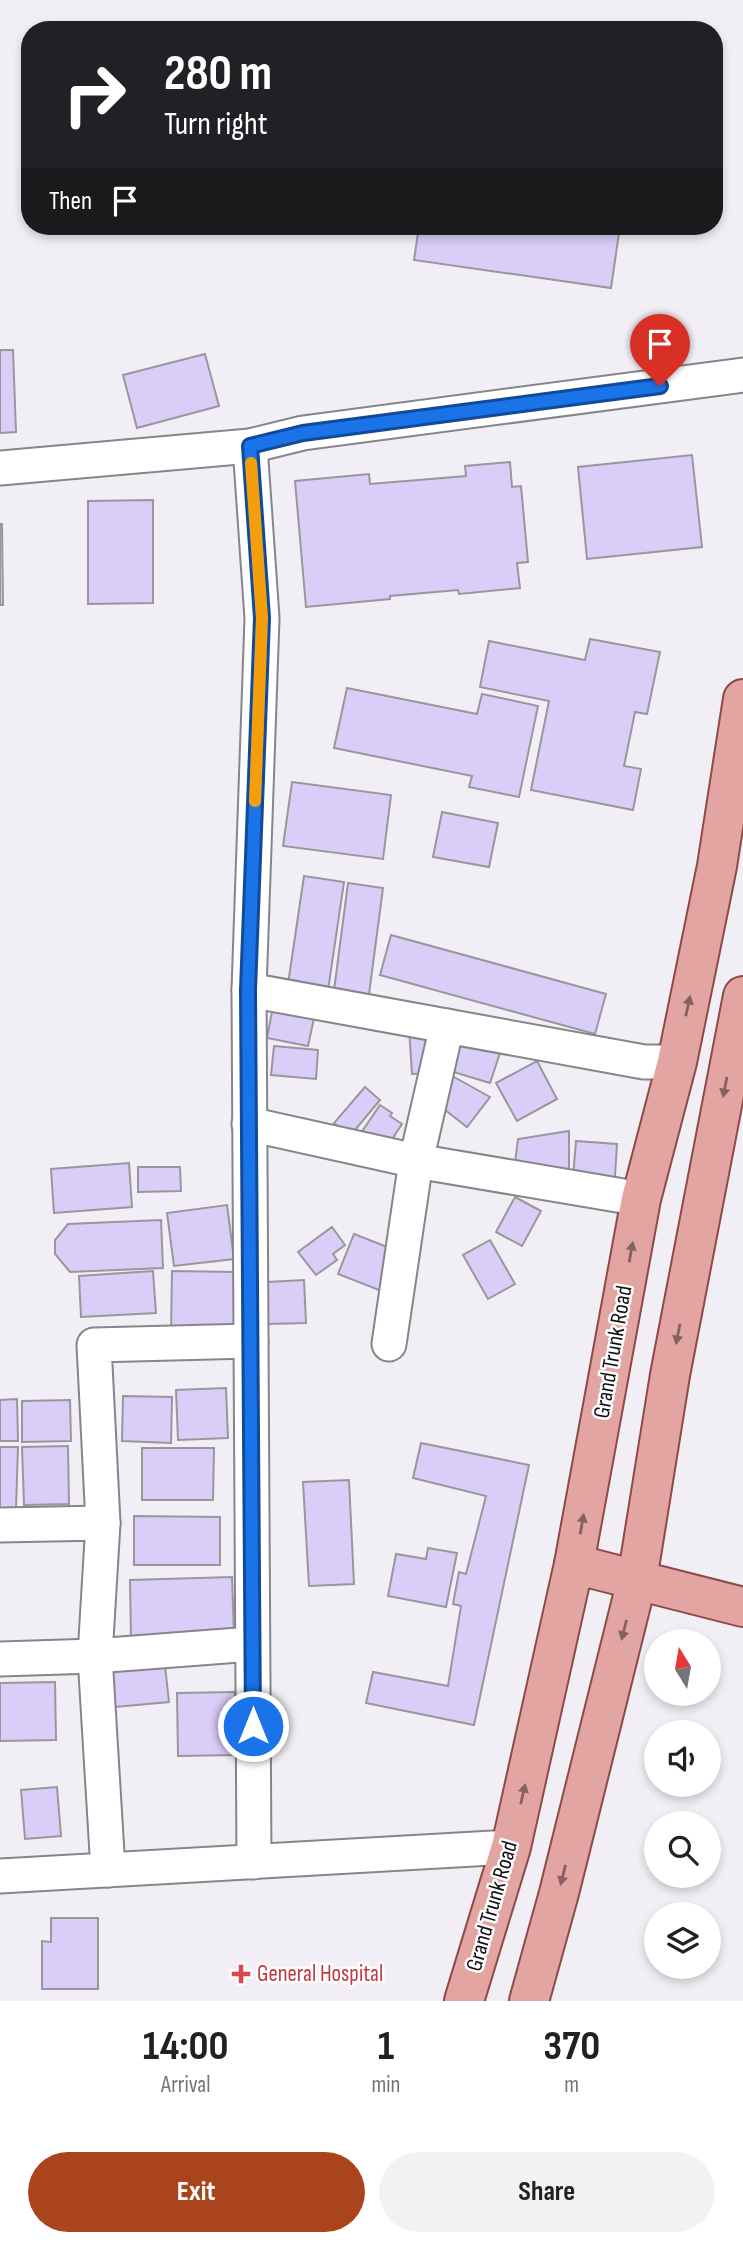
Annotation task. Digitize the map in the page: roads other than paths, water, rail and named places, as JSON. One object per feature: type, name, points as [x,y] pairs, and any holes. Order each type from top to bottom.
[{"type":"main road","name":"Grand Trunk Road","points":[[464,2001],[511,1847],[574,1564],[641,1199],[677,1062],[717,866],[743,699]]},
{"type":"main road","points":[[530,2001],[636,1580],[670,1375],[743,996]]},
{"type":"main road","points":[[574,1564],[743,1606]]},
{"type":"street","points":[[0,468],[250,446],[303,433],[743,375]]},
{"type":"street","points":[[250,446],[262,618],[248,990],[254,1862]]},
{"type":"street","points":[[248,990],[644,1062],[677,1062]]},
{"type":"street","points":[[389,1344],[416,1161],[447,1026]]},
{"type":"street","points":[[249,1124],[416,1161],[641,1199]]},
{"type":"street","points":[[108,1870],[94,1656],[103,1523],[94,1345],[250,1341]]},
{"type":"street","points":[[0,1525],[103,1523]]},
{"type":"street","points":[[0,1658],[94,1656],[252,1644]]},
{"type":"street","points":[[0,1877],[511,1847]]},
{"type":"place","name":"General Hospital","points":[[241,1974]]}]
